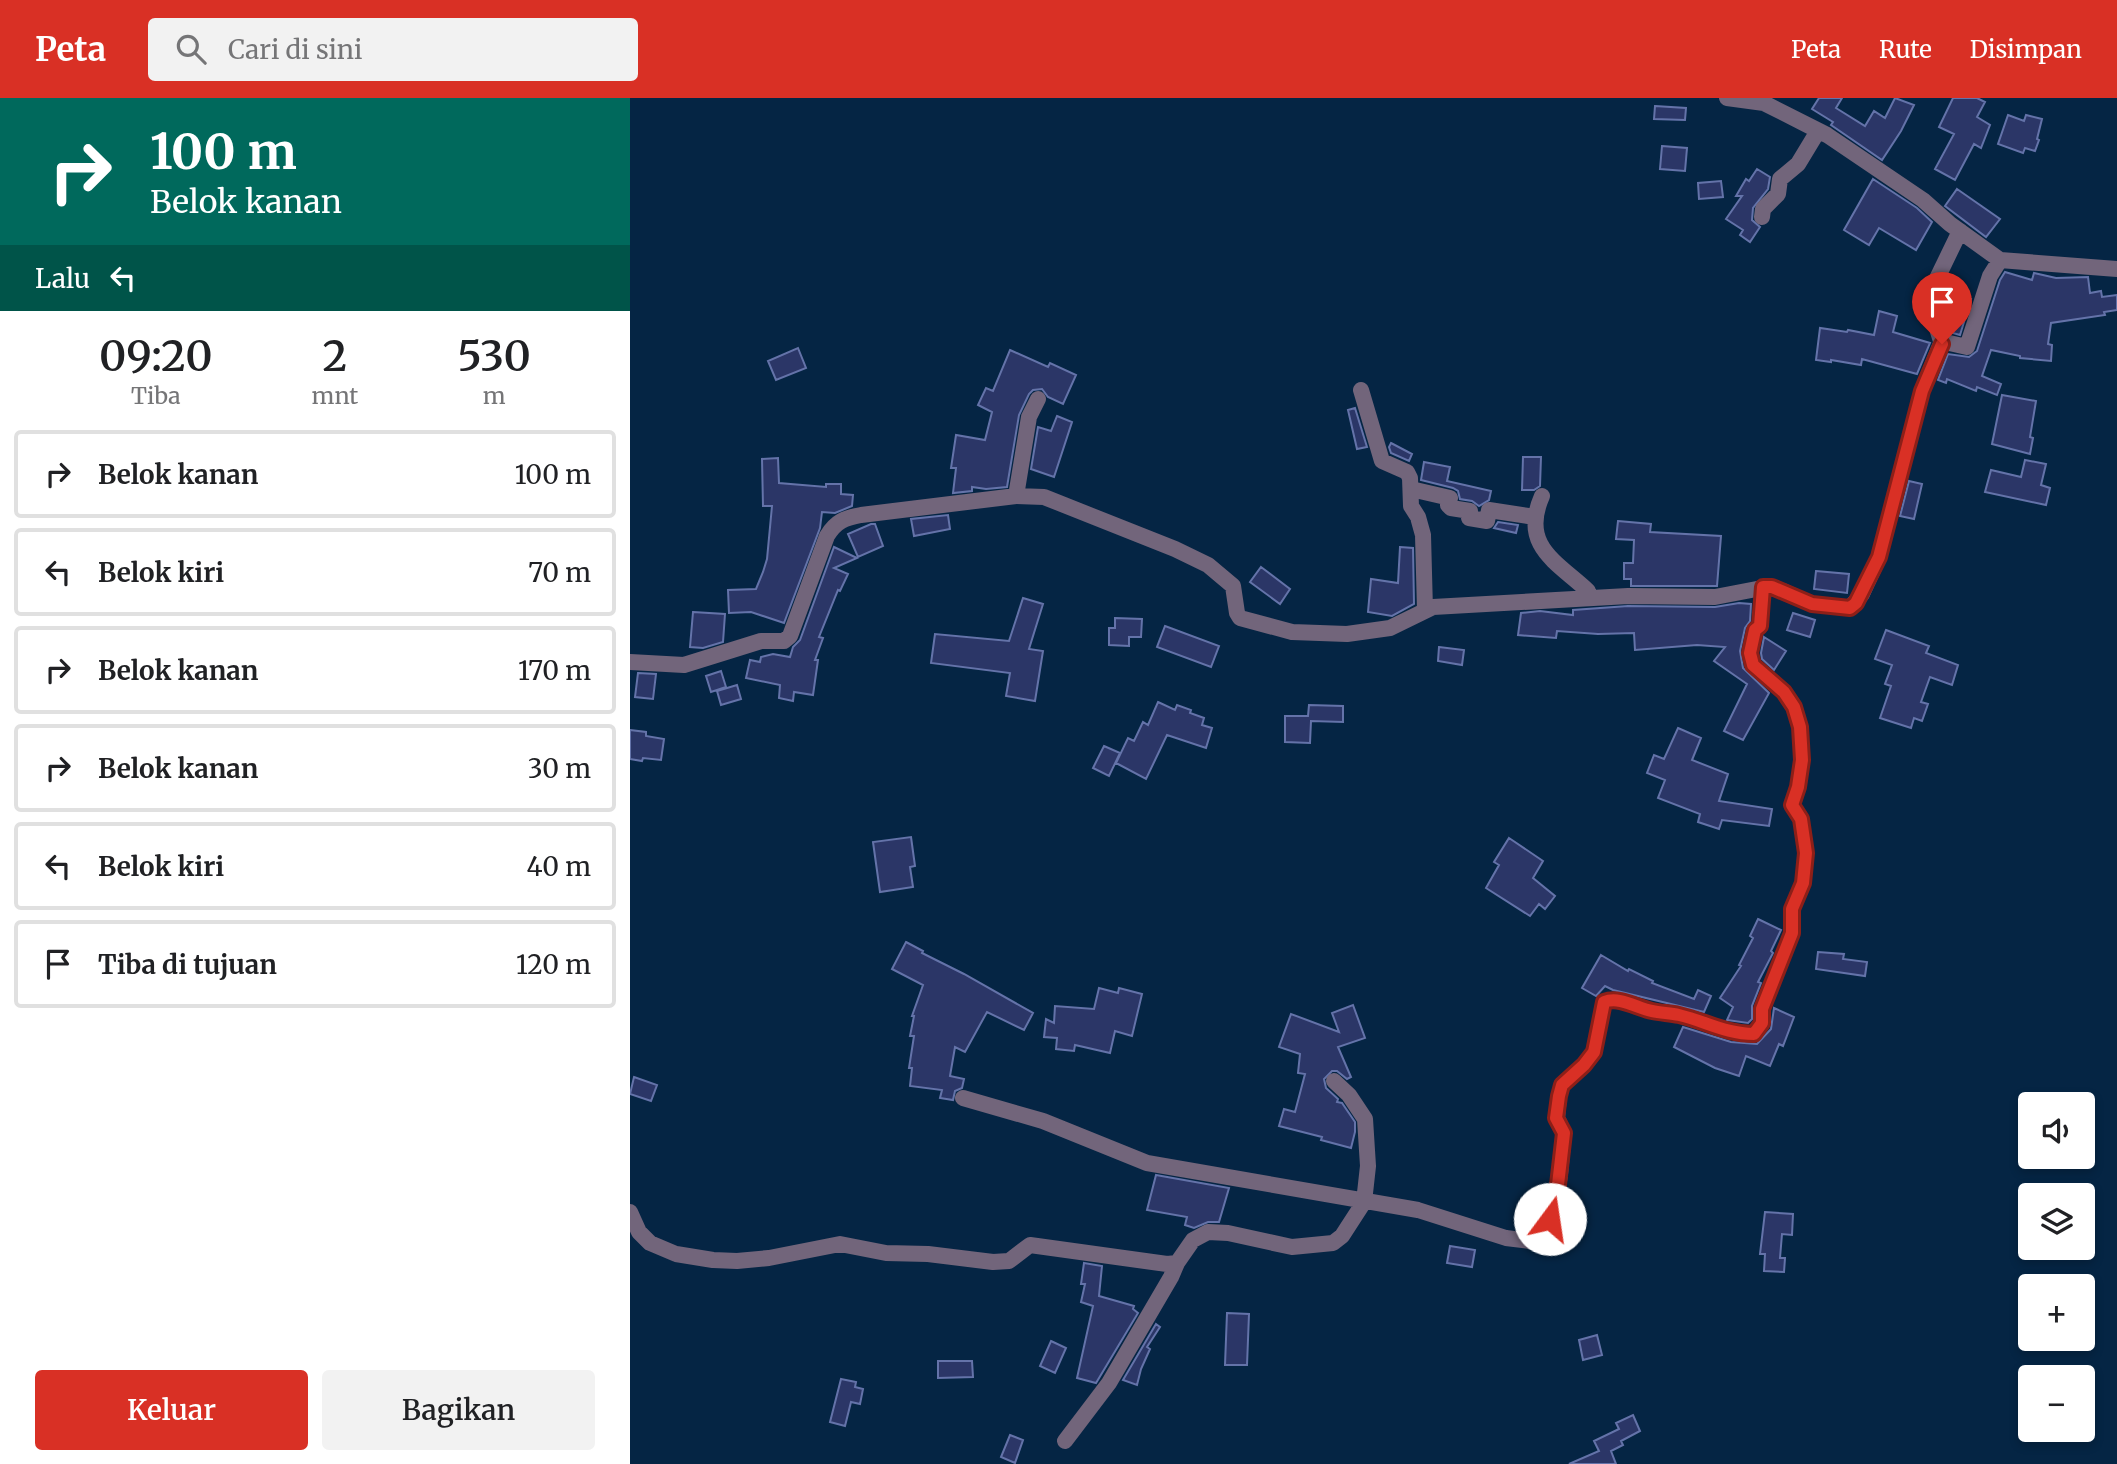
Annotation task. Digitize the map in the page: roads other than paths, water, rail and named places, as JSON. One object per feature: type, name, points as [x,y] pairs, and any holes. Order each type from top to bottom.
[{"type":"street","points":[[1727,98],[1764,103],[1818,131],[1923,200],[2000,260],[2117,269]]},
{"type":"street","points":[[1762,216],[1763,209],[1778,194],[1780,179],[1798,164],[1818,131]]},
{"type":"street","points":[[630,662],[684,665],[761,641],[784,641],[790,636],[827,536],[833,526],[842,519],[1016,496],[1044,497],[1175,549],[1208,565],[1233,586],[1240,618],[1292,632],[1347,634],[1390,628],[1433,607],[1628,596],[1715,597],[1763,587],[1772,587],[1822,606],[1850,608],[1856,603],[1879,557],[1922,391],[1942,344],[1932,313],[1930,293],[1960,231]]},
{"type":"street","points":[[1942,344],[1967,347],[1990,276],[2000,260]]},
{"type":"street","points":[[1361,390],[1382,461],[1407,472],[1411,506],[1418,517],[1423,534],[1425,610]]},
{"type":"street","points":[[1016,496],[1029,416],[1038,399]]},
{"type":"street","points":[[1411,489],[1450,498],[1448,505],[1469,511],[1469,517],[1487,521],[1489,510],[1535,517]]},
{"type":"street","points":[[1542,496],[1535,517],[1536,531],[1547,556],[1588,591],[1589,598]]},
{"type":"street","points":[[963,1098],[1043,1121],[1147,1163],[1418,1210],[1506,1238],[1538,1242],[1543,1239],[1560,1174],[1564,1133],[1556,1118],[1559,1096],[1562,1085],[1594,1052],[1604,1002],[1610,1000],[1637,1005],[1650,1011],[1679,1015],[1734,1034],[1754,1034],[1762,1023],[1762,1009],[1792,933],[1792,909],[1803,883],[1806,853],[1801,819],[1792,805],[1802,760],[1800,727],[1794,707],[1784,692],[1753,665],[1750,653],[1755,630],[1760,626],[1763,587]]},
{"type":"street","points":[[1065,1441],[1110,1383],[1177,1263],[1193,1240],[1208,1232],[1228,1233],[1292,1247],[1333,1243],[1342,1236],[1364,1202],[1368,1166],[1364,1119],[1349,1096],[1334,1081]]},
{"type":"street","points":[[630,1212],[639,1232],[650,1243],[676,1254],[713,1260],[769,1258],[840,1244],[886,1253],[928,1254],[993,1262],[1009,1261],[1030,1245],[1167,1264],[1177,1263]]}]
